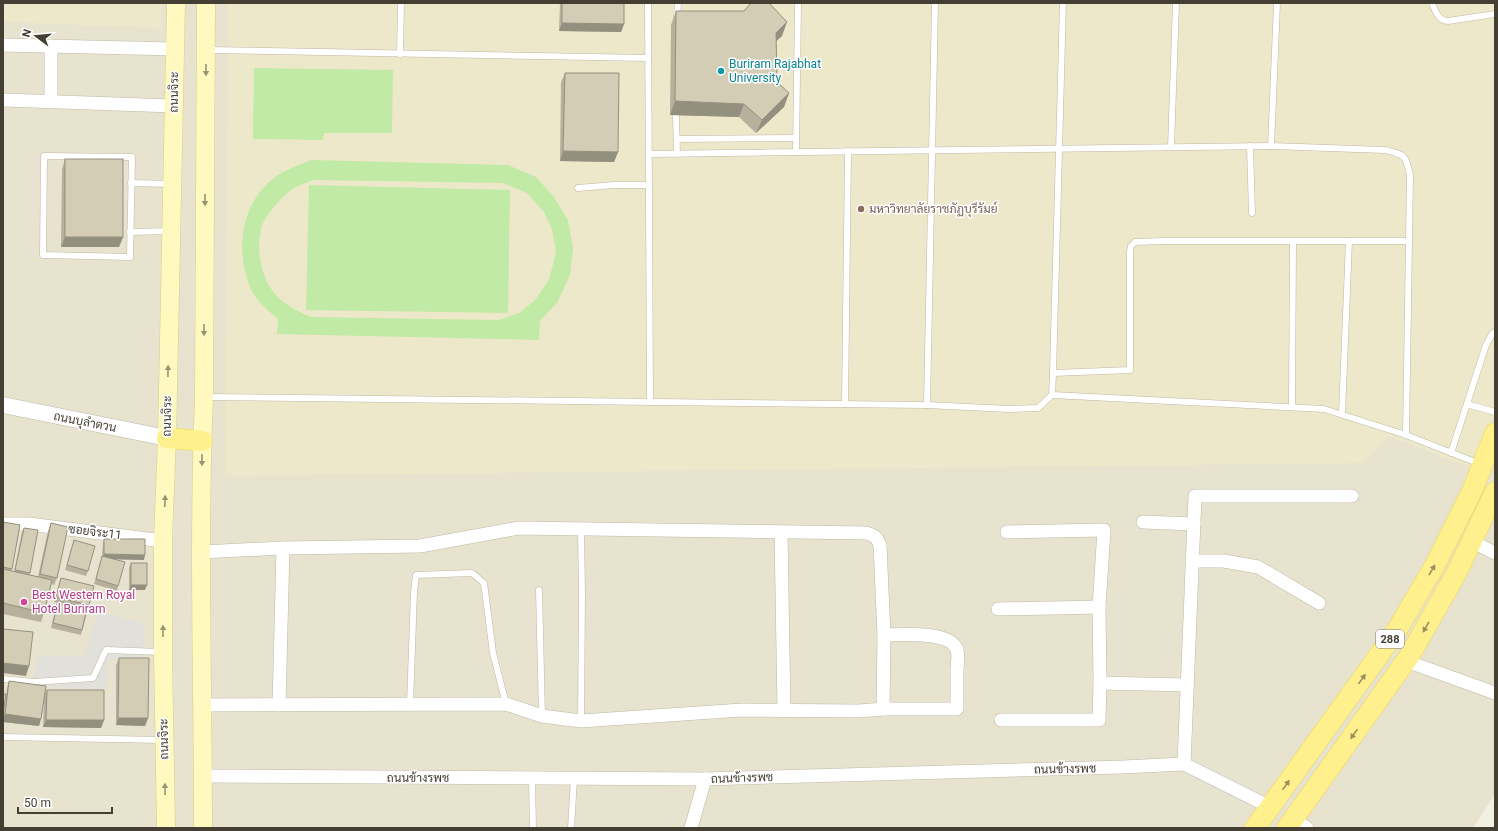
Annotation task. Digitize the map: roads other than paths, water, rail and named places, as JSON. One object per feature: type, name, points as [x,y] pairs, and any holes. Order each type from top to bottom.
[{"type":"main road","name":"ถนนจิระ","points":[[166,828],[163,541],[167,438],[176,3]]},
{"type":"main road","points":[[203,828],[201,552],[204,397],[206,3]]},
{"type":"main road","name":"288","points":[[1255,828],[1397,630],[1435,564],[1472,491],[1495,433]]},
{"type":"main road","points":[[167,438],[202,441]]},
{"type":"main road","name":"288","points":[[1296,825],[1406,661],[1457,572],[1495,492]]},
{"type":"main road","points":[[1270,807],[1296,825]]},
{"type":"street","points":[[3,45],[174,49]]},
{"type":"street","points":[[51,46],[51,102]]},
{"type":"street","points":[[3,100],[173,106]]},
{"type":"street","name":"ถนนบุลำดวน","points":[[3,405],[167,438]]},
{"type":"street","points":[[1184,764],[1195,496],[1352,496]]},
{"type":"street","points":[[1143,522],[1194,524]]},
{"type":"street","name":"ซอยจิระ11","points":[[3,524],[29,524],[163,541]]},
{"type":"street","points":[[201,552],[283,548],[420,546],[519,528],[866,533],[874,535],[878,539],[880,545],[884,635],[883,709]]},
{"type":"street","points":[[1001,720],[1099,720],[1099,607],[1104,530],[1007,532]]},
{"type":"street","points":[[781,532],[784,710]]},
{"type":"street","points":[[1472,541],[1495,553]]},
{"type":"street","points":[[279,705],[283,548]]},
{"type":"street","points":[[1192,561],[1224,561],[1258,567],[1319,603]]},
{"type":"street","points":[[998,609],[1099,607]]},
{"type":"street","points":[[201,705],[506,704],[542,716],[581,721],[742,710],[858,711],[883,709],[957,709],[957,649],[953,644],[941,637],[927,635],[884,635]]},
{"type":"street","points":[[1406,661],[1495,693]]},
{"type":"street","points":[[1100,683],[1187,685]]},
{"type":"street","name":"ถนนข้างรพช","points":[[203,776],[705,779],[1184,764],[1270,807]]},
{"type":"street","points":[[691,828],[705,779]]},
{"type":"lane","points":[[400,54],[401,3]]},
{"type":"lane","points":[[648,3],[650,402]]},
{"type":"lane","points":[[677,25],[678,3]]},
{"type":"lane","points":[[796,152],[798,3]]},
{"type":"lane","points":[[927,405],[934,3]]},
{"type":"lane","points":[[204,397],[927,405],[1009,409],[1038,408],[1052,395],[1063,3]]},
{"type":"lane","points":[[1171,147],[1176,3]]},
{"type":"lane","points":[[1271,146],[1277,3]]},
{"type":"lane","points":[[1432,3],[1438,17],[1443,21],[1495,14]]},
{"type":"lane","points":[[206,50],[648,58]]},
{"type":"lane","points":[[676,115],[677,154]]},
{"type":"lane","points":[[676,139],[796,138]]},
{"type":"lane","points":[[648,154],[1250,146],[1385,150],[1399,152],[1407,160],[1410,175],[1406,435]]},
{"type":"lane","points":[[1250,146],[1252,213]]},
{"type":"lane","points":[[845,404],[848,151]]},
{"type":"lane","points":[[44,156],[132,157],[130,232],[130,257],[43,255],[44,156]]},
{"type":"lane","points":[[131,183],[172,184]]},
{"type":"lane","points":[[578,188],[648,185]]},
{"type":"lane","points":[[130,232],[171,231]]},
{"type":"lane","points":[[1342,414],[1349,241]]},
{"type":"lane","points":[[1053,373],[1130,370],[1130,251],[1131,246],[1135,242],[1409,241]]},
{"type":"lane","points":[[1292,407],[1293,242]]},
{"type":"lane","points":[[1451,453],[1486,345],[1492,334],[1495,332]]},
{"type":"lane","points":[[1052,395],[1324,409],[1406,435],[1482,465]]},
{"type":"lane","points":[[1467,404],[1495,412]]},
{"type":"lane","points":[[581,529],[581,721]]},
{"type":"lane","points":[[410,704],[414,592],[416,575],[472,573],[484,583],[493,653],[506,704]]},
{"type":"lane","points":[[539,590],[542,716]]},
{"type":"lane","points":[[3,679],[34,682],[93,678],[106,650],[163,652]]},
{"type":"lane","points":[[3,737],[164,740]]},
{"type":"lane","points":[[570,828],[574,778]]},
{"type":"lane","points":[[532,779],[533,828]]},
{"type":"place","name":"Buriram Rajabhat University","points":[[721,71]]},
{"type":"place","name":"มหาวิทยาลัยราชภัฏบุรีรัมย์","points":[[861,209]]},
{"type":"place","name":"Best Western Royal Hotel Buriram","points":[[24,602]]}]
